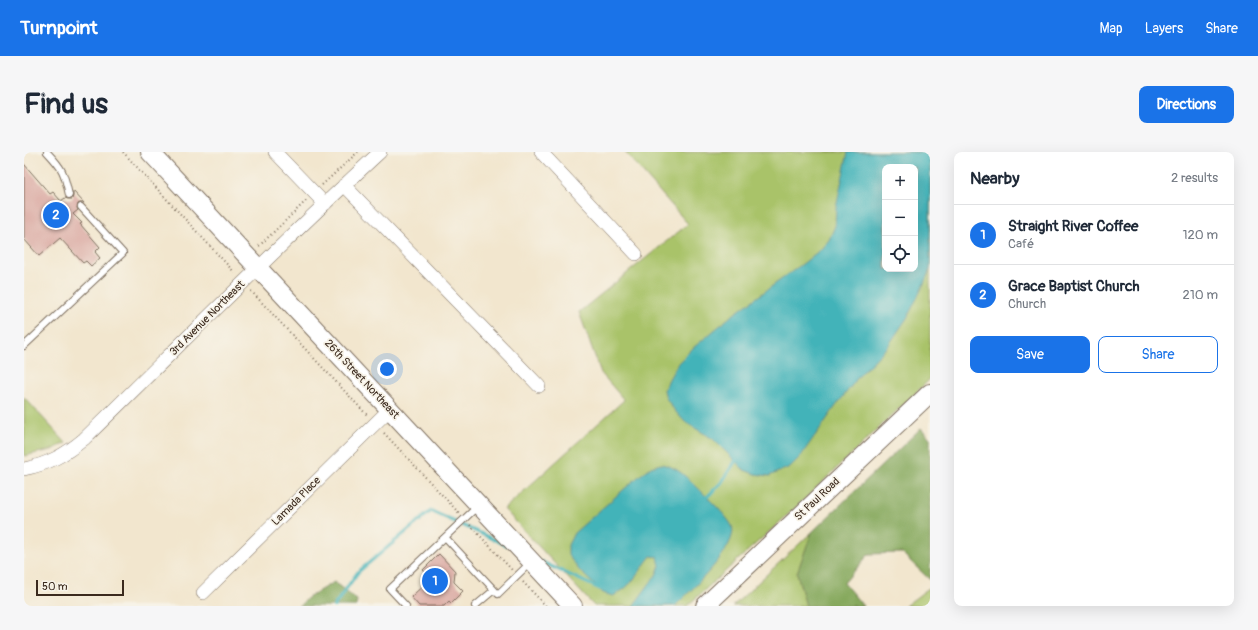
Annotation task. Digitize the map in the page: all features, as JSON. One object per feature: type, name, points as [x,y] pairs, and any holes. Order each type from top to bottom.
[{"type":"main road","name":"26th Street Northeast","points":[[150,152],[573,606]]},
{"type":"main road","name":"St Paul Road","points":[[705,606],[930,393]]},
{"type":"street","points":[[275,152],[325,204]]},
{"type":"street","name":"3rd Avenue Northeast","points":[[24,469],[58,458],[73,449],[243,282],[253,262],[325,204],[380,152]]},
{"type":"street","points":[[541,152],[636,254]]},
{"type":"street","points":[[344,185],[539,386]]},
{"type":"street","name":"Lamada Place","points":[[203,593],[390,409]]},
{"type":"lane","points":[[47,152],[65,174],[69,195]]},
{"type":"lane","points":[[24,346],[123,253],[81,207]]},
{"type":"lane","points":[[406,606],[390,589],[479,505]]},
{"type":"lane","points":[[445,537],[498,594],[532,561]]},
{"type":"lane","points":[[475,606],[494,590]]},
{"type":"path","points":[[123,152],[546,606]]},
{"type":"path","points":[[253,262],[314,193],[358,152]]},
{"type":"green space","points":[[625,152],[930,152],[930,379],[792,511],[687,606],[594,606],[504,509],[624,400],[601,373],[579,312],[688,224]]},
{"type":"green space","points":[[24,397],[66,443],[51,450],[24,456]]},
{"type":"green space","points":[[921,428],[930,438],[930,580],[902,553],[869,554],[844,583],[863,606],[806,606],[797,573],[812,532]]},
{"type":"green space","points":[[812,532],[797,573],[806,606],[733,606]]},
{"type":"green space","points":[[334,582],[357,600],[356,606],[299,606],[310,596]]},
{"type":"green space","points":[[930,587],[930,606],[905,606]]},
{"type":"water","points":[[848,152],[930,152],[930,269],[907,318],[888,346],[859,376],[800,457],[790,467],[769,476],[755,474],[744,470],[713,439],[685,422],[666,398],[664,390],[678,363],[693,348],[730,317],[821,249],[829,240],[835,226],[836,207]]},
{"type":"water","points":[[661,464],[677,470],[701,491],[730,523],[732,526],[732,535],[721,557],[675,606],[633,606],[656,575],[660,566],[658,557],[651,556],[630,584],[613,596],[603,593],[579,570],[568,555],[568,545],[574,533],[638,477],[651,467]]},
{"type":"building","points":[[24,164],[50,194],[53,192],[61,201],[65,198],[72,199],[73,191],[84,203],[78,204],[78,210],[73,214],[82,223],[80,224],[100,247],[95,252],[100,258],[91,266],[86,261],[83,263],[60,238],[39,256],[24,239]]},
{"type":"building","points":[[439,554],[455,571],[454,582],[463,591],[451,603],[449,601],[444,606],[419,606],[411,597],[431,578],[423,570]]},
{"type":"waterway","points":[[705,499],[721,483],[738,457]]},
{"type":"waterway","points":[[334,606],[358,572],[431,511],[506,545]]},
{"type":"waterway","points":[[542,562],[600,589]]},
{"type":"place","name":"Grace Baptist Church","points":[[56,215]]},
{"type":"place","name":"Straight River Coffee","points":[[435,581]]}]
